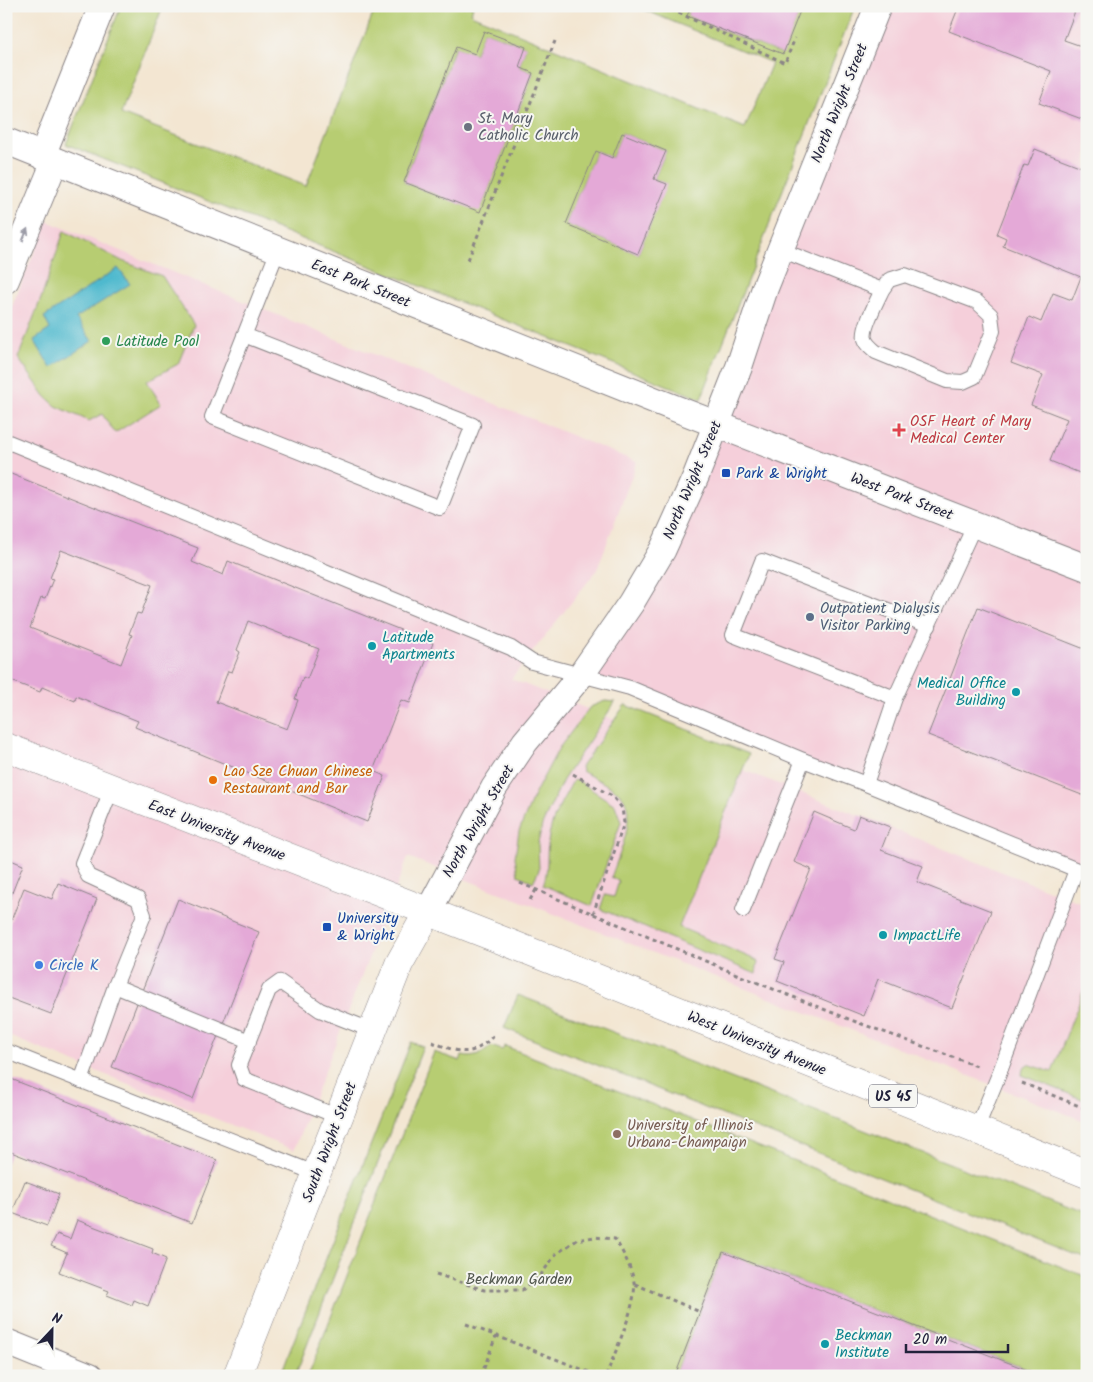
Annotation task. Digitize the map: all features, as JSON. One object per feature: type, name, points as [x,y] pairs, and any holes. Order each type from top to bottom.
[{"type":"main road","name":"East University Avenue","points":[[6,747],[428,912]]},
{"type":"main road","name":"South Wright Street","points":[[237,1376],[399,964],[428,912]]},
{"type":"main road","name":"West University Avenue","points":[[428,912],[1087,1174]]},
{"type":"street","points":[[6,280],[102,6]]},
{"type":"street","name":"North Wright Street","points":[[428,912],[494,788],[526,742],[581,675],[631,603],[663,548],[696,476],[739,367],[765,288],[878,6]]},
{"type":"street","name":"East Park Street","points":[[6,141],[659,402],[716,423]]},
{"type":"street","name":"West Park Street","points":[[716,423],[1087,568]]},
{"type":"street","points":[[6,1342],[90,1376]]},
{"type":"lane","points":[[244,335],[473,425],[440,508],[212,417],[244,335],[278,250]]},
{"type":"lane","points":[[781,250],[882,290]]},
{"type":"lane","points":[[905,275],[977,302],[991,315],[993,331],[974,377],[963,382],[947,381],[876,352],[869,346],[865,338],[866,328],[882,290],[889,280],[905,275]]},
{"type":"lane","points":[[6,441],[511,648],[532,662],[630,688],[1081,872],[976,1130]]},
{"type":"lane","points":[[866,784],[895,698],[975,524]]},
{"type":"lane","points":[[895,698],[733,634],[762,561],[929,626]]},
{"type":"lane","points":[[743,910],[803,760]]},
{"type":"lane","points":[[81,1081],[115,986],[144,915],[138,899],[88,876],[82,863],[112,788]]},
{"type":"lane","points":[[339,1117],[244,1078],[239,1065],[270,990],[280,982],[320,1010],[373,1031]]},
{"type":"lane","points":[[115,986],[249,1041]]},
{"type":"lane","points":[[6,1051],[317,1174]]},
{"type":"path","points":[[664,6],[784,63],[795,38]]},
{"type":"path","points":[[468,260],[555,41]]},
{"type":"path","points":[[573,774],[612,796],[622,808],[624,822],[593,914]]},
{"type":"path","points":[[520,883],[753,981],[1087,1109]]},
{"type":"path","points":[[530,900],[536,890]]},
{"type":"path","points":[[432,1042],[456,1051],[472,1051],[481,1048],[495,1034]]},
{"type":"path","points":[[436,1274],[484,1290],[522,1290],[540,1276],[556,1254],[577,1240],[594,1237],[615,1239],[627,1258],[635,1284],[631,1311],[606,1376]]},
{"type":"path","points":[[635,1284],[700,1312]]},
{"type":"path","points":[[466,1324],[599,1376]]},
{"type":"path","points":[[480,1376],[496,1336]]},
{"type":"shaded area","name":"OSF Heart of Mary Medical Center","points":[[878,6],[1087,6],[1087,876],[586,674],[671,536]]},
{"type":"shaded area","points":[[47,221],[637,462],[597,570],[511,679],[1087,905],[1087,1122],[408,857],[294,1150],[6,1035],[6,321]]},
{"type":"green space","points":[[121,6],[163,6],[121,114],[306,186],[376,6],[473,6],[471,14],[745,128],[772,63],[635,6],[691,6],[687,16],[782,54],[802,6],[855,6],[701,399],[66,144]],"holes":[[[484,31],[526,47],[519,67],[533,73],[480,211],[404,182],[455,47],[475,54]],[[622,133],[666,151],[654,179],[666,184],[638,254],[566,224],[596,151],[612,158]]]},
{"type":"green space","name":"Latitude Pool","points":[[64,231],[122,261],[162,276],[194,325],[178,364],[147,381],[161,404],[115,433],[102,414],[89,421],[56,406],[45,396],[18,358]]},
{"type":"green space","points":[[605,701],[615,702],[563,780],[542,825],[538,843],[539,870],[533,882],[518,875],[515,857],[519,831],[534,795],[559,748],[590,707]]},
{"type":"green space","points":[[625,705],[749,754],[679,927],[758,961],[756,974],[600,909],[605,895],[614,897],[619,881],[611,878],[625,837],[628,815],[622,796],[609,786],[582,771],[581,767]]},
{"type":"green space","points":[[577,780],[615,805],[621,822],[592,906],[543,885],[551,826],[569,788],[573,781]]},
{"type":"green space","points":[[1087,982],[1087,1101],[1022,1075],[1023,1068],[1028,1064],[1052,1072]]},
{"type":"green space","points":[[518,995],[1087,1217],[1087,1260],[504,1028]]},
{"type":"green space","points":[[411,1042],[423,1047],[295,1376],[280,1376]]},
{"type":"green space","name":"University of Illinois Urbana-Champaign","points":[[491,1046],[502,1050],[505,1046],[1087,1277],[1087,1376],[1044,1376],[723,1252],[675,1376],[308,1376],[434,1052],[460,1061],[462,1056],[478,1055]]},
{"type":"water","points":[[118,268],[130,284],[76,318],[92,341],[51,368],[34,340],[50,329],[44,317]]},
{"type":"building","points":[[691,6],[802,6],[783,54],[687,16]]},
{"type":"building","points":[[959,6],[1077,6],[1064,40],[1087,48],[1087,121],[1039,103],[1051,71],[949,31]]},
{"type":"building","name":"St. Mary Catholic Church","points":[[484,31],[526,47],[519,67],[533,73],[480,212],[404,182],[456,47],[475,54]]},
{"type":"building","points":[[622,133],[666,151],[654,179],[667,184],[638,254],[566,224],[596,151],[612,158]]},
{"type":"building","points":[[1035,149],[1087,169],[1087,476],[1050,461],[1067,419],[1031,405],[1043,375],[1011,363],[1029,317],[1041,322],[1053,293],[1072,300],[1081,277],[1003,246],[1006,238],[997,234],[1024,165],[1028,166]]},
{"type":"building","name":"Latitude Apartments","points":[[6,472],[198,548],[192,562],[223,575],[228,561],[433,643],[410,703],[401,700],[373,771],[385,776],[367,822],[135,727],[138,721],[76,696],[75,701],[42,687],[40,692],[6,679]],"holes":[[[61,550],[152,585],[141,614],[137,613],[129,634],[132,635],[121,664],[30,628],[41,598],[45,599],[53,579],[50,578]],[[248,621],[319,649],[307,679],[303,677],[295,699],[298,700],[287,729],[216,702],[228,671],[232,672],[240,652],[237,650]]]},
{"type":"building","name":"Medical Office Building","points":[[978,607],[1087,650],[1087,797],[928,735]]},
{"type":"building","name":"ImpactLife","points":[[814,812],[854,829],[859,815],[890,827],[881,850],[923,866],[917,882],[991,911],[952,1008],[878,979],[864,1016],[777,981],[784,962],[775,959],[811,869],[794,862]]},
{"type":"building","points":[[6,858],[23,865],[6,908]]},
{"type":"building","name":"Circle K","points":[[58,883],[97,899],[51,1014],[6,997],[6,933],[24,888],[52,899]]},
{"type":"building","points":[[178,899],[259,932],[193,1099],[112,1067]]},
{"type":"building","points":[[6,1077],[217,1160],[192,1223],[11,1152],[6,1164]]},
{"type":"building","points":[[25,1181],[59,1194],[47,1226],[12,1213]]},
{"type":"building","points":[[77,1220],[153,1249],[152,1253],[166,1259],[148,1306],[134,1300],[132,1305],[107,1295],[109,1291],[59,1272],[67,1253],[51,1246],[57,1234],[70,1239]]},
{"type":"building","name":"Beckman Institute","points":[[723,1252],[1043,1376],[675,1376]]},
{"type":"place","name":"St. Mary Catholic Church","points":[[468,127]]},
{"type":"place","name":"Latitude Pool","points":[[106,341]]},
{"type":"place","name":"OSF Heart of Mary Medical Center","points":[[899,430]]},
{"type":"place","name":"Park & Wright","points":[[726,473]]},
{"type":"place","name":"Outpatient Dialysis Visitor Parking","points":[[810,617]]},
{"type":"place","name":"Latitude Apartments","points":[[372,646]]},
{"type":"place","name":"Medical Office Building","points":[[1016,692]]},
{"type":"place","name":"Lao Sze Chuan Chinese Restaurant and Bar","points":[[213,780]]},
{"type":"place","name":"University & Wright","points":[[327,927]]},
{"type":"place","name":"ImpactLife","points":[[883,935]]},
{"type":"place","name":"Circle K","points":[[39,965]]},
{"type":"place","name":"University of Illinois Urbana-Champaign","points":[[617,1134]]},
{"type":"place","name":"Beckman Institute","points":[[825,1344]]},
{"type":"park label","name":"Beckman Garden","points":[[519,1279]]}]
